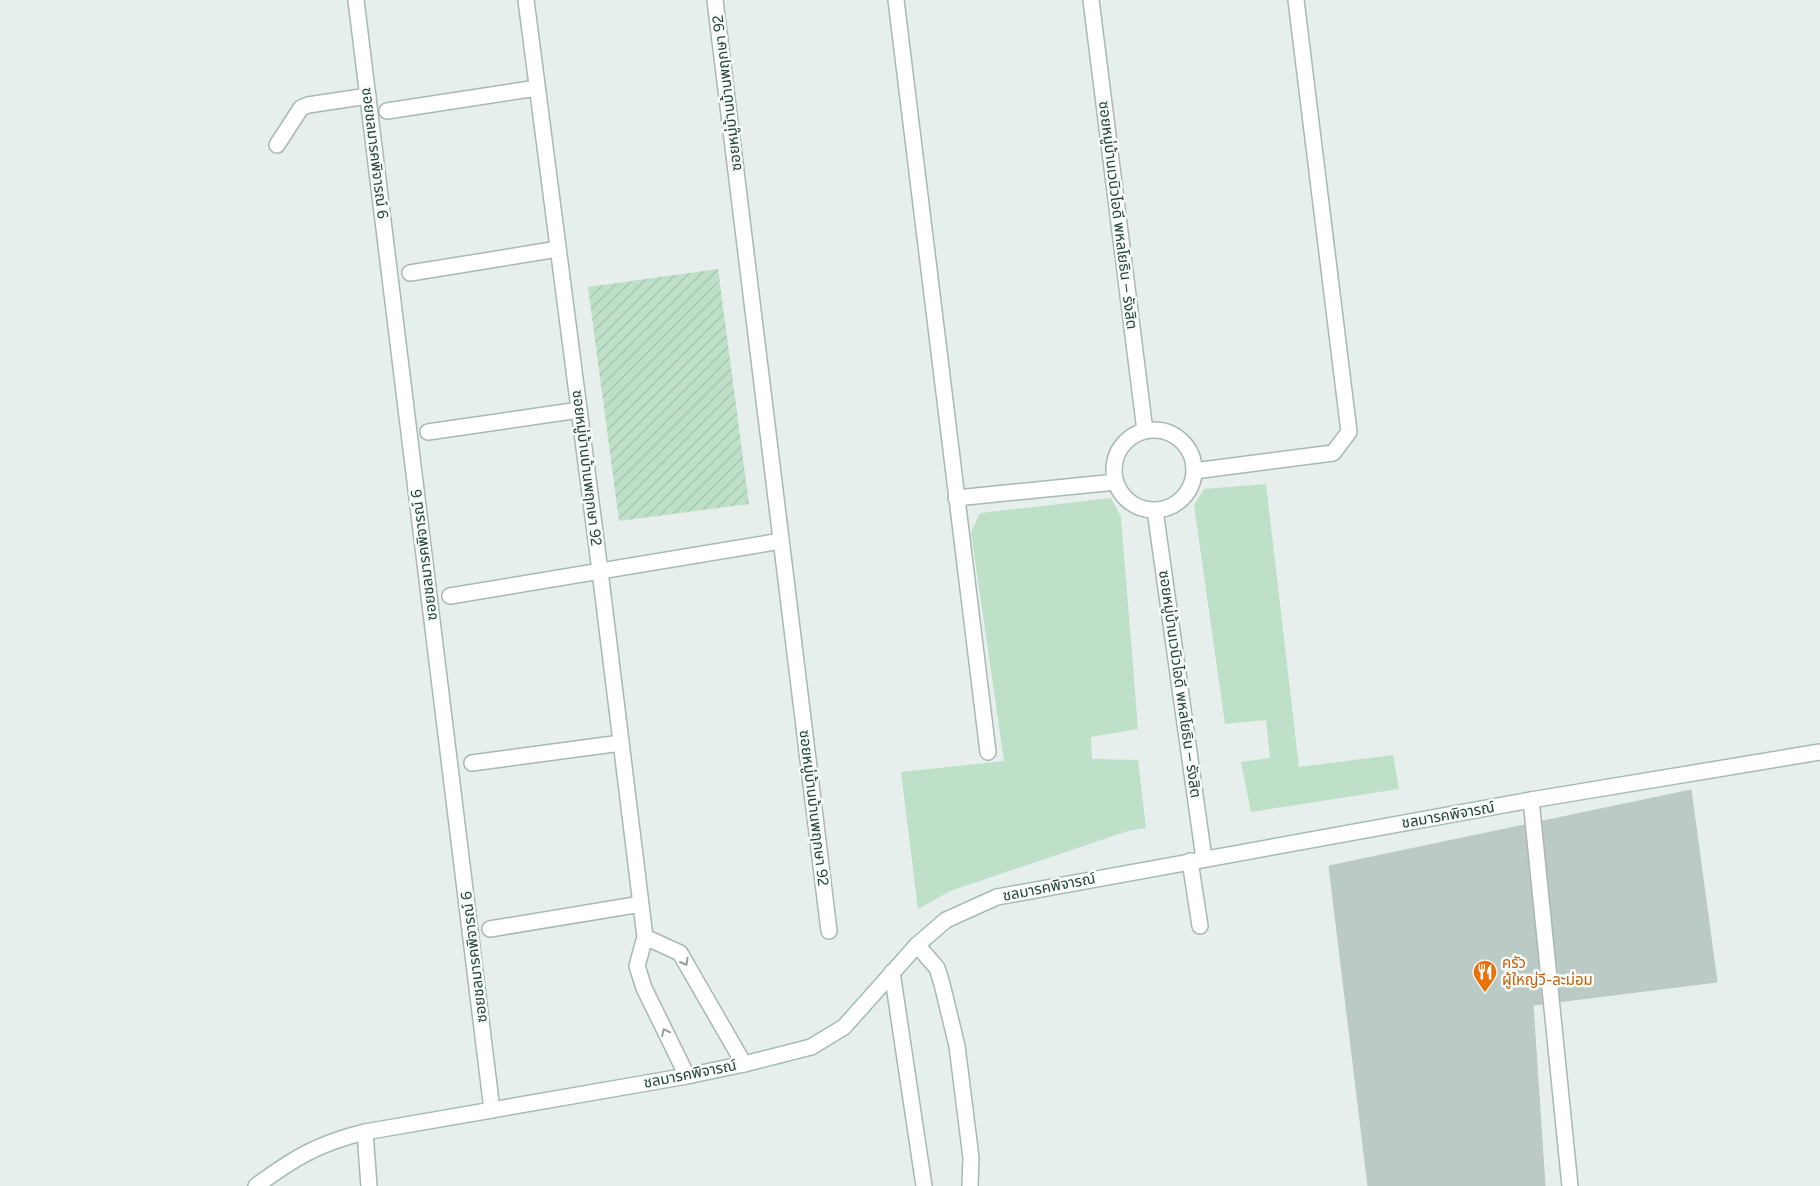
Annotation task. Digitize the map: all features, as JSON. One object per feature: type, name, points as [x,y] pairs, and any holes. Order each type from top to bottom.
[{"type":"street","name":"ซอยชลมารคพิจารณ์ 6","points":[[356,0],[492,1110]]},
{"type":"street","name":"ซอยหมู่บ้านบ้านพฤกษา 92","points":[[526,0],[645,936],[637,966],[642,981],[687,1076]]},
{"type":"street","name":"ซอยหมู่บ้านบ้านพฤกษา 92","points":[[715,0],[829,931]]},
{"type":"street","points":[[896,0],[988,752]]},
{"type":"street","name":"ซอยหมู่บ้านเวนิวไอดี พหลโยธิน – รังสิต","points":[[1091,0],[1145,431]]},
{"type":"street","points":[[1194,471],[1333,453],[1349,432],[1296,0]]},
{"type":"street","points":[[387,111],[537,88]]},
{"type":"street","points":[[277,145],[301,108],[308,105],[368,96]]},
{"type":"street","points":[[410,273],[558,249]]},
{"type":"street","points":[[428,432],[579,410]]},
{"type":"street","points":[[1158,430],[1170,433],[1182,441],[1190,452],[1194,465],[1193,478],[1189,490],[1180,501],[1168,508],[1155,510],[1142,508],[1131,503],[1122,494],[1116,482],[1117,456],[1123,445],[1133,436],[1145,431],[1158,430]]},
{"type":"street","points":[[956,498],[1116,482]]},
{"type":"street","name":"ซอยหมู่บ้านเวนิวไอดี พหลโยธิน – รังสิต","points":[[1155,510],[1197,860],[1200,926]]},
{"type":"street","points":[[450,596],[781,541]]},
{"type":"street","points":[[472,763],[621,743]]},
{"type":"street","name":"ชลมารคพิจารณ์","points":[[256,1186],[284,1165],[310,1150],[344,1137],[687,1076],[811,1047],[844,1027],[917,945],[946,920],[997,896],[1531,800],[1820,752]]},
{"type":"street","points":[[1531,800],[1570,1186]]},
{"type":"street","points":[[490,929],[641,904]]},
{"type":"street","points":[[645,936],[680,953],[744,1064]]},
{"type":"street","points":[[917,945],[936,968],[942,984],[957,1046],[971,1158],[970,1186]]},
{"type":"street","points":[[892,972],[924,1186]]},
{"type":"street","points":[[365,1132],[369,1186]]},
{"type":"green space","points":[[718,269],[749,504],[619,521],[588,287]]},
{"type":"green space","points":[[1266,484],[1299,767],[1393,755],[1399,789],[1251,812],[1241,762],[1270,758],[1266,720],[1225,724],[1194,505],[1204,489]]},
{"type":"green space","points":[[1111,498],[1121,517],[1138,729],[1091,737],[1092,759],[1138,760],[1146,828],[1128,831],[950,891],[918,909],[901,772],[1004,761],[971,532],[980,513]]},
{"type":"building","name":"ครัว ผู้ใหญ่วี-ละม่อม","points":[[1691,790],[1717,982],[1533,1005],[1545,1186],[1368,1186],[1329,866]]},
{"type":"place","name":"ครัว ผู้ใหญ่วี-ละม่อม","points":[[1485,993]]}]
